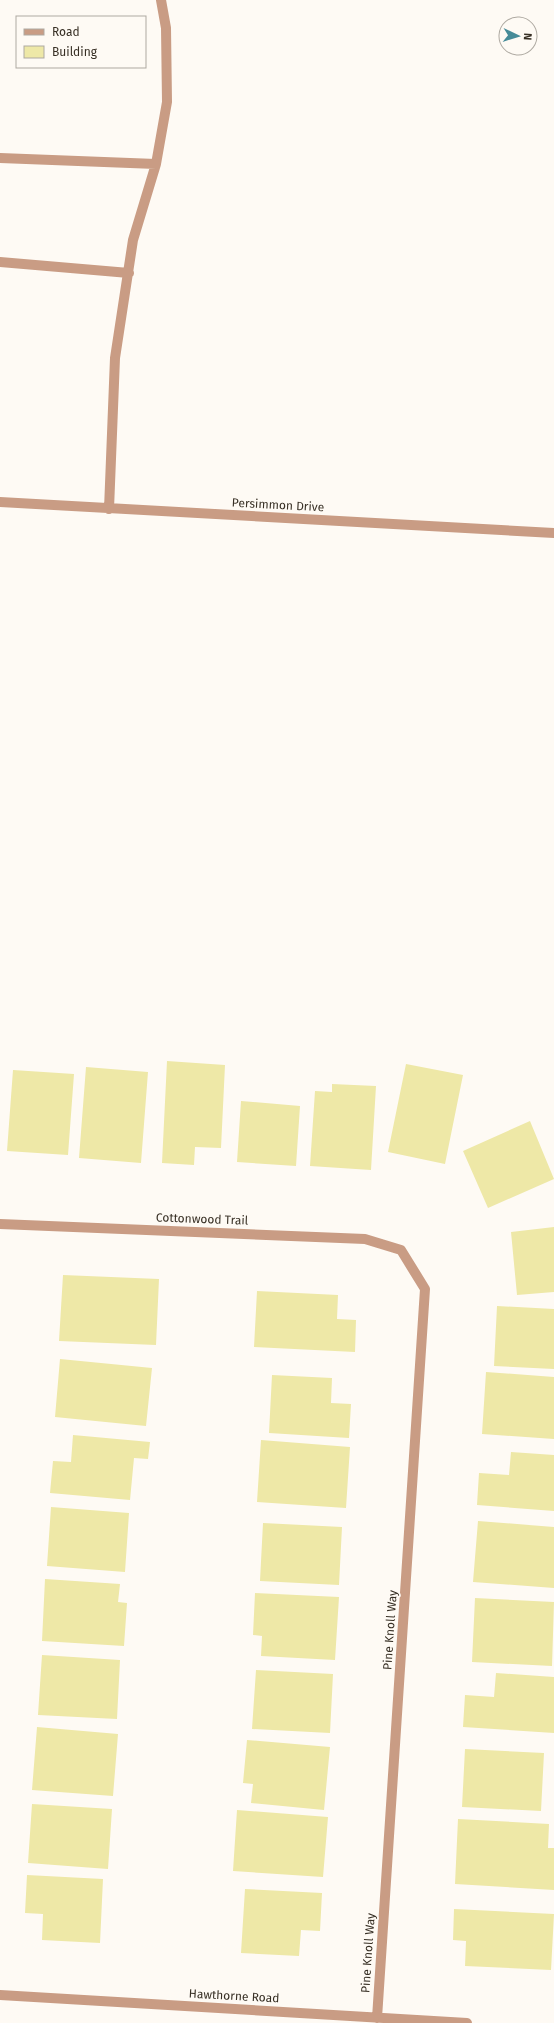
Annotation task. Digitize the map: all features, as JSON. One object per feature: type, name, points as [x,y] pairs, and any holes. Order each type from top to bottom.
[{"type":"street","points":[[110,509],[115,358],[133,240],[156,164],[166,102],[166,28],[161,0]]},
{"type":"street","points":[[0,158],[156,164]]},
{"type":"street","points":[[0,262],[129,273]]},
{"type":"street","name":"Persimmon Drive","points":[[0,502],[554,533]]},
{"type":"street","name":"Cottonwood Trail","points":[[0,1224],[365,1239],[401,1250]]},
{"type":"street","name":"Pine Knoll Way","points":[[377,2018],[425,1289],[401,1250]]},
{"type":"street","name":"Hawthorne Road","points":[[0,1995],[467,2023]]},
{"type":"building","points":[[167,1061],[225,1065],[221,1148],[195,1147],[194,1165],[162,1163]]},
{"type":"building","points":[[406,1064],[463,1075],[445,1164],[388,1152]]},
{"type":"building","points":[[86,1067],[148,1072],[141,1163],[79,1158]]},
{"type":"building","points":[[13,1070],[74,1074],[68,1155],[7,1151]]},
{"type":"building","points":[[332,1084],[376,1086],[371,1170],[310,1166],[315,1091],[332,1092]]},
{"type":"building","points":[[241,1101],[300,1106],[296,1166],[237,1162]]},
{"type":"building","points":[[530,1121],[554,1179],[488,1208],[463,1151]]},
{"type":"building","points":[[554,1227],[554,1292],[517,1295],[511,1232]]},
{"type":"building","points":[[63,1275],[159,1279],[156,1345],[59,1341]]},
{"type":"building","points":[[257,1291],[338,1295],[337,1319],[356,1320],[355,1352],[254,1347]]},
{"type":"building","points":[[497,1306],[554,1309],[554,1369],[494,1366]]},
{"type":"building","points":[[60,1359],[152,1368],[146,1426],[55,1417]]},
{"type":"building","points":[[486,1372],[554,1377],[554,1439],[482,1434]]},
{"type":"building","points":[[272,1375],[332,1378],[331,1403],[351,1404],[349,1438],[269,1433]]},
{"type":"building","points":[[73,1435],[150,1442],[148,1459],[134,1458],[130,1500],[50,1493],[53,1461],[71,1462]]},
{"type":"building","points":[[261,1440],[350,1447],[346,1508],[257,1502]]},
{"type":"building","points":[[511,1452],[554,1455],[554,1511],[477,1505],[479,1473],[509,1475]]},
{"type":"building","points":[[51,1507],[129,1513],[125,1572],[47,1566]]},
{"type":"building","points":[[478,1521],[554,1527],[554,1588],[473,1582]]},
{"type":"building","points":[[263,1523],[342,1527],[339,1585],[260,1581]]},
{"type":"building","points":[[45,1579],[120,1584],[118,1602],[127,1603],[124,1646],[42,1641]]},
{"type":"building","points":[[255,1593],[339,1597],[335,1660],[261,1656],[262,1636],[253,1635]]},
{"type":"building","points":[[475,1598],[554,1602],[552,1666],[472,1662]]},
{"type":"building","points":[[42,1655],[120,1660],[117,1719],[38,1715]]},
{"type":"building","points":[[256,1670],[333,1674],[330,1733],[252,1729]]},
{"type":"building","points":[[496,1673],[554,1677],[554,1733],[463,1727],[465,1695],[494,1697]]},
{"type":"building","points":[[37,1727],[118,1734],[113,1796],[32,1790]]},
{"type":"building","points":[[247,1740],[330,1747],[324,1810],[251,1803],[253,1784],[243,1783]]},
{"type":"building","points":[[465,1749],[544,1753],[541,1811],[462,1807]]},
{"type":"building","points":[[32,1804],[112,1809],[108,1869],[28,1863]]},
{"type":"building","points":[[237,1810],[328,1817],[323,1877],[233,1871]]},
{"type":"building","points":[[458,1819],[549,1824],[548,1848],[554,1848],[554,1890],[455,1884]]},
{"type":"building","points":[[27,1875],[103,1879],[100,1943],[42,1940],[43,1914],[25,1913]]},
{"type":"building","points":[[245,1889],[322,1893],[320,1931],[301,1930],[299,1956],[241,1953]]},
{"type":"building","points":[[454,1909],[554,1914],[551,1970],[465,1966],[466,1941],[453,1940]]}]
